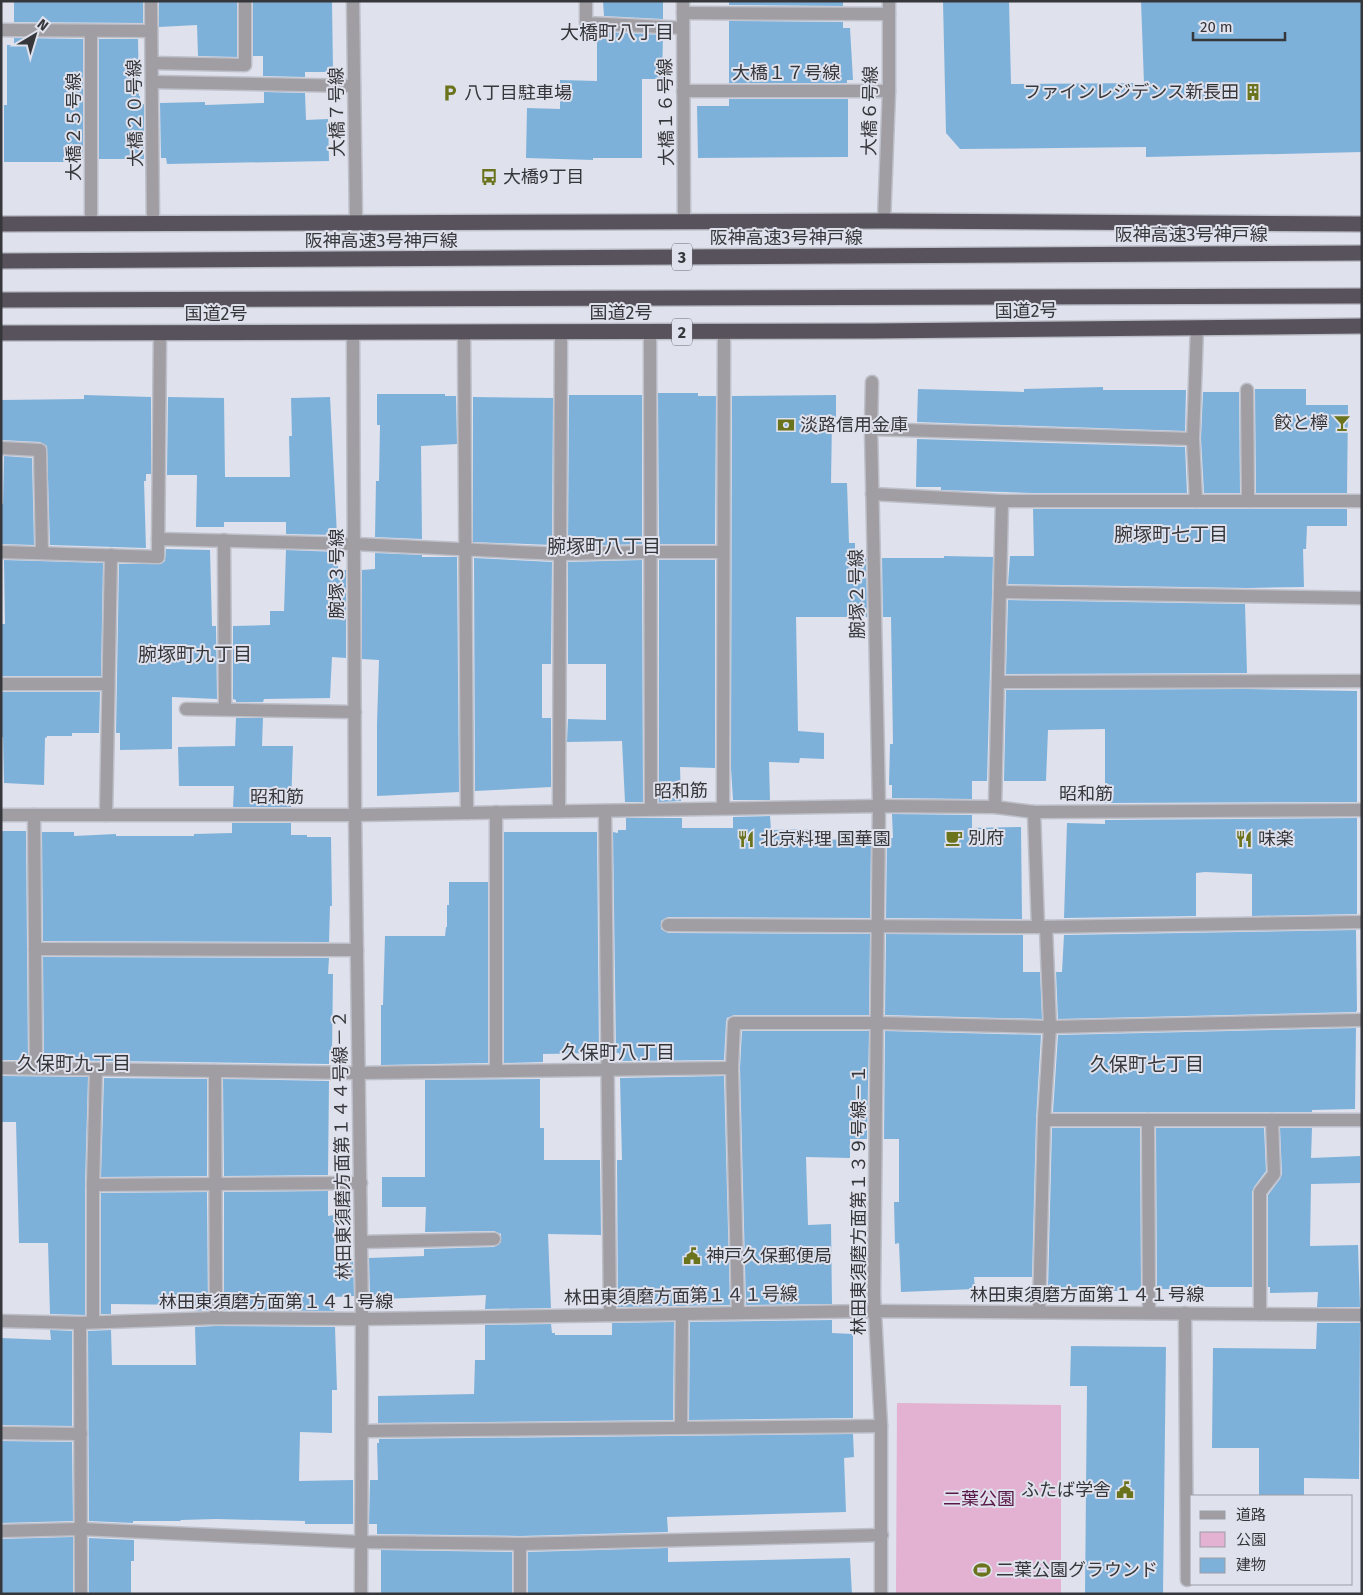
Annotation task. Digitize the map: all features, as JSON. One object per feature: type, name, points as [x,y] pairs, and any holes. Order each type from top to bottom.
[{"type":"highway","points":[[1,224],[684,221],[1362,224]]},
{"type":"highway","name":"阪神高速3号神戸線","points":[[1,261],[1362,253]]},
{"type":"highway","points":[[1,300],[1362,296]]},
{"type":"highway","name":"国道2号","points":[[1,333],[724,332],[1362,326]]},
{"type":"street","name":"大橋２０号線","points":[[151,1],[154,224]]},
{"type":"street","points":[[152,63],[245,65],[245,1]]},
{"type":"street","name":"大橋７号線","points":[[353,1],[356,222]]},
{"type":"street","points":[[586,1],[586,23],[683,28]]},
{"type":"street","points":[[683,7],[889,7]]},
{"type":"street","name":"大橋１６号線","points":[[683,7],[684,221]]},
{"type":"street","name":"大橋６号線","points":[[884,221],[889,91],[889,7]]},
{"type":"street","points":[[1,30],[152,31]]},
{"type":"street","name":"大橋２５号線","points":[[91,31],[91,224]]},
{"type":"street","points":[[152,82],[354,86]]},
{"type":"street","name":"大橋１７号線","points":[[683,91],[889,91]]},
{"type":"street","points":[[1196,328],[1193,439],[1196,501]]},
{"type":"street","points":[[1,552],[158,557],[160,332]]},
{"type":"street","name":"腕塚３号線","points":[[353,332],[355,815]]},
{"type":"street","points":[[464,332],[467,813]]},
{"type":"street","points":[[559,811],[561,332]]},
{"type":"street","points":[[650,332],[651,810]]},
{"type":"street","points":[[723,808],[724,332]]},
{"type":"street","name":"腕塚２号線","points":[[872,382],[870,430],[879,806]]},
{"type":"street","points":[[1247,390],[1248,501]]},
{"type":"street","points":[[870,430],[1193,439]]},
{"type":"street","points":[[1,448],[40,450],[42,553]]},
{"type":"street","points":[[872,494],[1002,501],[1362,501]]},
{"type":"street","points":[[995,807],[1002,501]]},
{"type":"street","points":[[158,539],[354,544],[560,554],[723,552]]},
{"type":"street","points":[[224,540],[225,709]]},
{"type":"street","points":[[106,815],[110,556]]},
{"type":"street","points":[[1000,592],[1362,598]]},
{"type":"street","points":[[998,682],[1362,681]]},
{"type":"street","points":[[1,684],[108,684]]},
{"type":"street","points":[[186,709],[355,712]]},
{"type":"street","name":"昭和筋","points":[[1,815],[355,815],[879,806],[995,807],[1034,812],[1362,810]]},
{"type":"street","name":"林田東須磨方面第１３９号線－１","points":[[879,806],[874,1311],[881,1426],[882,1594]]},
{"type":"street","points":[[605,810],[610,1315]]},
{"type":"street","points":[[496,812],[496,1071]]},
{"type":"street","points":[[1034,812],[1050,1027],[1044,1120],[1039,1311]]},
{"type":"street","points":[[34,815],[36,1068]]},
{"type":"street","name":"林田東須磨方面第１４４号線－２","points":[[355,815],[361,1183],[361,1594]]},
{"type":"street","points":[[668,925],[1042,927],[1362,922]]},
{"type":"street","points":[[35,949],[357,950]]},
{"type":"street","points":[[738,1313],[732,1068],[734,1023],[877,1023],[1050,1027],[1362,1020]]},
{"type":"street","points":[[1,1068],[359,1073],[732,1068]]},
{"type":"street","points":[[81,1594],[81,1434],[93,1186],[96,1069]]},
{"type":"street","points":[[215,1071],[216,1318]]},
{"type":"street","points":[[1044,1120],[1362,1120]]},
{"type":"street","points":[[1148,1120],[1149,1313]]},
{"type":"street","points":[[1260,1314],[1260,1192],[1274,1174],[1272,1120]]},
{"type":"street","points":[[93,1186],[361,1183]]},
{"type":"street","points":[[361,1242],[494,1239]]},
{"type":"street","name":"林田東須磨方面第１４１号線","points":[[1,1321],[87,1322],[216,1318],[362,1319],[874,1311],[1362,1315]]},
{"type":"street","points":[[1185,1313],[1187,1580]]},
{"type":"street","points":[[681,1427],[682,1314]]},
{"type":"street","points":[[362,1431],[881,1426]]},
{"type":"street","points":[[1,1433],[81,1434]]},
{"type":"street","points":[[1,1531],[81,1529],[361,1542],[520,1544],[882,1535]]},
{"type":"street","points":[[520,1544],[520,1594]]},
{"type":"green space","name":"二葉公園","points":[[897,1403],[1061,1405],[1061,1594],[896,1594]]},
{"type":"building","points":[[14,1],[143,1],[143,23],[14,22]]},
{"type":"building","points":[[159,1],[237,1],[237,57],[198,56],[197,25],[159,27]]},
{"type":"building","points":[[253,1],[332,1],[333,72],[305,72],[305,77],[263,76],[263,56],[253,56]]},
{"type":"building","points":[[603,1],[663,1],[663,19],[604,16]]},
{"type":"building","points":[[729,1],[843,1],[843,6],[729,5]]},
{"type":"building","name":"ファインレジデンス新長田","points":[[943,1],[1009,1],[1011,84],[1144,83],[1141,1],[1361,1],[1362,152],[1146,157],[1146,147],[960,149],[946,133]]},
{"type":"building","points":[[729,21],[843,22],[843,28],[850,28],[853,80],[847,80],[847,83],[729,83]]},
{"type":"building","points":[[604,32],[663,35],[662,79],[642,79],[642,158],[593,158],[593,160],[526,158],[527,108],[560,109],[560,80],[597,81],[597,36],[604,36]]},
{"type":"building","points":[[14,38],[83,39],[83,159],[79,159],[79,162],[4,162],[4,105],[7,105],[7,45],[14,45]]},
{"type":"building","points":[[99,39],[138,39],[139,96],[140,104],[144,104],[144,159],[99,159]]},
{"type":"building","points":[[264,92],[305,93],[306,120],[328,119],[329,161],[167,164],[166,158],[161,158],[160,103],[205,102],[205,105],[264,103]]},
{"type":"building","points":[[729,99],[848,99],[848,157],[698,158],[697,106],[729,106]]},
{"type":"building","points":[[1103,387],[1103,390],[1186,390],[1185,431],[917,422],[918,389],[1024,392],[1024,389]]},
{"type":"building","points":[[1255,389],[1306,389],[1306,405],[1348,405],[1347,493],[1256,493]]},
{"type":"building","points":[[1203,392],[1239,392],[1240,493],[1204,493],[1201,439]]},
{"type":"building","points":[[658,393],[698,393],[698,396],[716,396],[715,544],[659,544]]},
{"type":"building","points":[[377,394],[445,394],[445,396],[456,396],[457,444],[421,446],[422,539],[375,537],[380,425],[377,425]]},
{"type":"building","points":[[84,395],[151,397],[151,474],[146,474],[146,481],[144,481],[146,548],[50,545],[47,446],[40,442],[1,440],[1,400],[84,399]]},
{"type":"building","points":[[569,395],[642,395],[642,544],[568,546]]},
{"type":"building","points":[[836,395],[836,419],[832,419],[831,483],[847,483],[849,543],[855,543],[855,559],[866,559],[867,617],[796,617],[798,731],[824,733],[824,759],[800,758],[799,763],[769,762],[770,800],[733,800],[731,768],[732,396]]},
{"type":"building","points":[[168,397],[224,398],[225,477],[290,477],[289,436],[292,436],[291,398],[330,397],[337,535],[286,534],[286,522],[224,522],[224,527],[196,527],[197,475],[167,475]]},
{"type":"building","points":[[473,397],[553,398],[552,545],[473,542]]},
{"type":"building","points":[[917,439],[1185,447],[1187,493],[1032,493],[941,490],[941,487],[916,487]]},
{"type":"building","points":[[4,456],[32,458],[34,545],[1,544]]},
{"type":"building","points":[[1033,509],[1347,509],[1347,526],[1307,526],[1306,549],[1303,549],[1304,587],[1248,588],[1008,584],[1010,556],[1034,556]]},
{"type":"building","points":[[166,549],[210,550],[212,626],[216,626],[217,699],[172,697],[172,749],[120,750],[120,733],[116,733],[119,564],[161,564],[165,561]]},
{"type":"building","points":[[286,550],[338,552],[338,570],[346,570],[346,658],[332,657],[330,698],[264,699],[263,702],[236,702],[233,699],[233,626],[270,625],[270,611],[284,611]]},
{"type":"building","points":[[375,553],[422,555],[422,557],[457,557],[459,792],[377,796],[379,660],[362,659],[362,570],[375,569]]},
{"type":"building","points":[[944,556],[993,557],[987,781],[972,781],[972,799],[892,798],[892,785],[889,785],[890,744],[893,744],[891,617],[883,617],[882,558],[944,558]]},
{"type":"building","points":[[474,558],[552,562],[551,664],[542,664],[542,718],[551,718],[551,787],[475,791]]},
{"type":"building","points":[[4,560],[103,563],[101,676],[1,676],[1,624],[5,624]]},
{"type":"building","points":[[642,560],[643,802],[625,802],[622,741],[567,742],[568,719],[606,720],[606,664],[568,664],[568,562]]},
{"type":"building","points":[[659,560],[715,560],[715,768],[680,767],[681,801],[659,802]]},
{"type":"building","points":[[1008,600],[1245,604],[1247,673],[1006,674]]},
{"type":"building","points":[[1247,689],[1357,691],[1357,802],[1105,803],[1105,729],[1048,730],[1046,781],[1004,781],[1006,690]]},
{"type":"building","points":[[1,692],[100,692],[99,733],[72,733],[72,736],[47,736],[45,738],[44,785],[4,783]]},
{"type":"building","points":[[236,718],[263,718],[262,746],[293,746],[291,807],[233,807],[234,786],[179,786],[178,747],[235,746]]},
{"type":"building","points":[[892,814],[972,815],[972,828],[1021,827],[1022,919],[886,918],[887,838],[893,838]]},
{"type":"building","points":[[770,816],[771,830],[824,829],[824,840],[871,838],[870,918],[668,917],[661,921],[661,929],[668,933],[870,934],[869,1015],[734,1015],[727,1018],[726,1022],[724,1060],[620,1061],[619,1053],[616,1053],[613,832],[618,833],[618,830],[626,830],[626,818],[682,818],[682,828],[733,828],[733,817]]},
{"type":"building","points":[[1357,818],[1357,914],[1252,916],[1252,874],[1205,872],[1196,873],[1196,916],[1064,918],[1067,823],[1105,824],[1105,820]]},
{"type":"building","points":[[232,823],[291,823],[291,835],[331,837],[332,906],[330,906],[329,942],[43,941],[42,832],[74,832],[74,836],[116,834],[116,836],[194,836],[194,834],[232,833]]},
{"type":"building","points":[[1,831],[26,831],[28,1060],[1,1060]]},
{"type":"building","points":[[504,832],[597,832],[599,1053],[543,1054],[543,1062],[504,1063]]},
{"type":"building","points":[[449,882],[488,882],[488,1063],[381,1065],[381,1005],[383,1005],[385,936],[445,936],[447,905],[449,905]]},
{"type":"building","points":[[1356,930],[1356,1012],[1058,1019],[1056,972],[1062,972],[1064,935]]},
{"type":"building","points":[[886,934],[1023,935],[1023,972],[1040,972],[1042,1019],[885,1015]]},
{"type":"building","points":[[43,957],[329,958],[328,974],[333,974],[332,1054],[329,1054],[329,1064],[44,1060]]},
{"type":"building","points":[[1356,1028],[1355,1109],[1312,1110],[1312,1112],[1053,1112],[1058,1035]]},
{"type":"building","points":[[742,1031],[869,1031],[867,1139],[850,1139],[850,1158],[806,1157],[808,1225],[831,1224],[832,1304],[746,1305],[740,1068]]},
{"type":"building","points":[[885,1031],[1041,1035],[1036,1120],[1032,1277],[974,1277],[975,1289],[901,1292],[899,1243],[895,1244],[894,1202],[899,1202],[899,1139],[884,1139]]},
{"type":"building","points":[[1,1076],[88,1077],[85,1185],[85,1315],[50,1314],[48,1243],[19,1243],[16,1122],[1,1122]]},
{"type":"building","points":[[724,1076],[730,1305],[618,1307],[617,1160],[622,1160],[620,1078]]},
{"type":"building","points":[[104,1078],[207,1079],[207,1176],[101,1177]]},
{"type":"building","points":[[223,1079],[329,1081],[328,1175],[224,1176]]},
{"type":"building","points":[[540,1079],[540,1128],[544,1128],[544,1160],[600,1160],[601,1235],[548,1234],[551,1308],[485,1309],[486,1295],[381,1299],[381,1296],[370,1296],[369,1258],[424,1256],[424,1249],[494,1247],[501,1242],[501,1234],[494,1231],[425,1232],[426,1207],[382,1207],[382,1177],[425,1177],[425,1080]]},
{"type":"building","points":[[1052,1128],[1140,1128],[1141,1290],[1048,1289]]},
{"type":"building","points":[[1156,1128],[1264,1128],[1266,1171],[1252,1192],[1252,1287],[1177,1287],[1177,1289],[1157,1289]]},
{"type":"building","points":[[1280,1128],[1312,1128],[1311,1158],[1360,1156],[1360,1183],[1311,1184],[1310,1246],[1358,1245],[1360,1307],[1317,1307],[1318,1292],[1270,1293],[1270,1287],[1268,1287],[1268,1195],[1282,1174]]},
{"type":"building","points":[[328,1191],[328,1216],[334,1215],[336,1258],[353,1258],[354,1296],[334,1297],[334,1311],[224,1310],[224,1192]]},
{"type":"building","points":[[207,1192],[208,1310],[195,1311],[195,1305],[111,1304],[111,1314],[101,1314],[101,1193]]},
{"type":"building","points":[[832,1320],[832,1333],[853,1334],[853,1418],[689,1420],[690,1322]]},
{"type":"building","points":[[674,1322],[673,1420],[378,1423],[378,1396],[474,1394],[475,1360],[485,1360],[485,1325],[551,1324],[552,1333],[555,1333],[555,1335],[612,1335],[612,1323]]},
{"type":"building","points":[[1317,1323],[1360,1323],[1359,1479],[1304,1478],[1304,1495],[1259,1495],[1259,1448],[1212,1448],[1213,1348],[1316,1349]]},
{"type":"building","points":[[195,1327],[335,1327],[337,1390],[332,1390],[332,1433],[300,1432],[299,1481],[353,1480],[353,1524],[305,1524],[305,1521],[216,1519],[133,1521],[133,1523],[89,1521],[88,1331],[111,1330],[112,1365],[196,1365]]},
{"type":"building","points":[[50,1330],[72,1331],[72,1426],[1,1425],[1,1338],[51,1340]]},
{"type":"building","name":"ふたば学舎","points":[[1071,1346],[1166,1347],[1163,1594],[1085,1594],[1087,1386],[1070,1386]]},
{"type":"building","points":[[853,1434],[854,1457],[844,1458],[846,1512],[667,1517],[668,1532],[520,1536],[377,1534],[377,1524],[369,1524],[370,1480],[378,1480],[377,1443],[379,1443],[379,1439]]},
{"type":"building","points":[[1,1441],[72,1442],[73,1521],[1,1523]]},
{"type":"building","points":[[73,1537],[73,1594],[1,1594],[1,1539]]},
{"type":"building","points":[[89,1538],[134,1540],[134,1561],[131,1561],[131,1594],[89,1594]]},
{"type":"building","points":[[668,1548],[668,1562],[850,1558],[852,1594],[528,1594],[528,1552]]},
{"type":"building","points":[[381,1550],[512,1552],[512,1594],[381,1594]]},
{"type":"place","name":"ファインレジデンス新長田","points":[[1253,92]]},
{"type":"place","name":"八丁目駐車場","points":[[450,93]]},
{"type":"place","name":"大橋9丁目","points":[[489,177]]},
{"type":"place","name":"餃と檸","points":[[1342,423]]},
{"type":"place","name":"淡路信用金庫","points":[[786,425]]},
{"type":"place","name":"別府","points":[[954,838]]},
{"type":"place","name":"北京料理 国華園","points":[[746,839]]},
{"type":"place","name":"味楽","points":[[1244,839]]},
{"type":"place","name":"神戸久保郵便局","points":[[692,1256]]},
{"type":"place","name":"ふたば学舎","points":[[1125,1490]]},
{"type":"place","name":"二葉公園グラウンド","points":[[982,1570]]},
{"type":"district","name":"大橋町八丁目","points":[[617,32]]},
{"type":"district","name":"腕塚町七丁目","points":[[1171,534]]},
{"type":"district","name":"腕塚町八丁目","points":[[604,546]]},
{"type":"district","name":"腕塚町九丁目","points":[[195,654]]},
{"type":"district","name":"久保町八丁目","points":[[618,1052]]},
{"type":"district","name":"久保町九丁目","points":[[74,1063]]},
{"type":"district","name":"久保町七丁目","points":[[1147,1064]]}]
